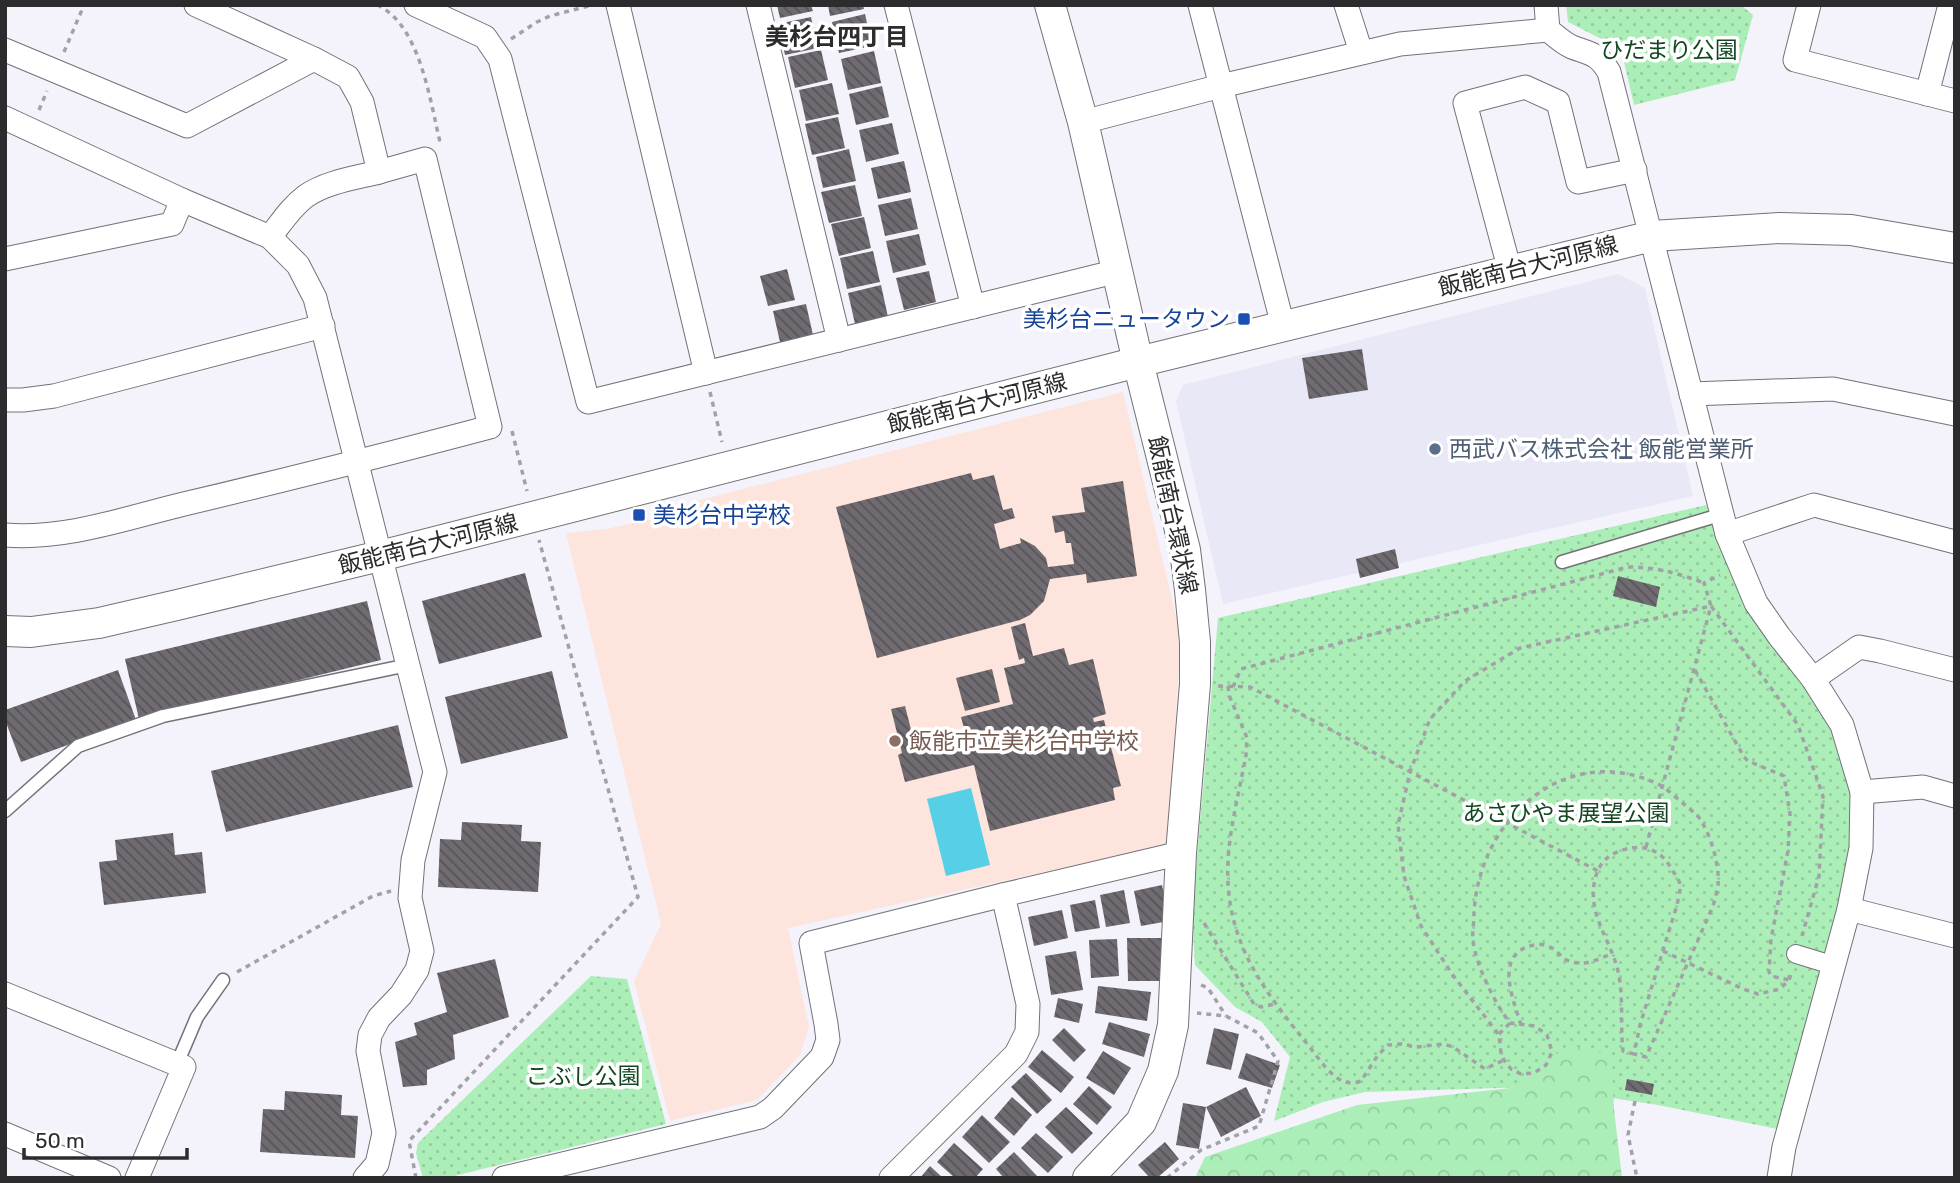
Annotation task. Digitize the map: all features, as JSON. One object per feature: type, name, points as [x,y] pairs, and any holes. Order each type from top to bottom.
[{"type":"street","points":[[197,5],[348,77],[362,102],[379,172]]},
{"type":"street","points":[[416,5],[485,37],[500,59],[588,402],[1118,271]]},
{"type":"street","points":[[618,5],[706,373]]},
{"type":"street","points":[[758,5],[839,340]]},
{"type":"street","points":[[896,5],[973,307]]},
{"type":"street","name":"飯能南台環状線","points":[[1050,5],[1083,122],[1138,362],[1185,550],[1195,642],[1195,684],[1181,853],[1173,1025],[1163,1071],[1141,1122],[1088,1178]]},
{"type":"street","points":[[1200,5],[1283,326]]},
{"type":"street","points":[[1346,5],[1361,52]]},
{"type":"street","points":[[1546,5],[1548,30],[1562,42],[1596,56],[1609,72],[1725,524],[1756,603],[1813,679],[1842,725],[1862,792],[1861,848],[1849,909],[1784,1147],[1779,1178]]},
{"type":"street","points":[[1809,5],[1795,60],[1955,101]]},
{"type":"street","points":[[1927,94],[1950,5]]},
{"type":"street","points":[[1083,122],[1400,44],[1548,30]]},
{"type":"street","points":[[5,50],[187,126],[314,59]]},
{"type":"street","points":[[1510,271],[1465,103],[1525,87],[1558,102],[1578,182],[1634,170]]},
{"type":"street","points":[[6,122],[270,237],[298,265],[315,298],[435,772],[413,860],[410,898],[422,951],[417,970],[401,995],[379,1018],[370,1035],[368,1051],[384,1133],[377,1164],[365,1178]]},
{"type":"street","points":[[5,535],[23,537],[79,530],[357,463],[490,427],[425,159],[330,184],[307,196],[287,214],[270,237]]},
{"type":"street","points":[[5,259],[172,224],[181,200]]},
{"type":"street","name":"飯能南台大河原線","points":[[5,631],[31,632],[99,623],[380,556],[1138,362],[1652,236],[1780,228],[1851,230],[1955,248]]},
{"type":"street","points":[[5,400],[54,396],[323,327]]},
{"type":"street","points":[[1691,394],[1833,389],[1955,414]]},
{"type":"street","points":[[1725,524],[1814,505],[1955,542]]},
{"type":"street","points":[[1813,679],[1859,647],[1955,670]]},
{"type":"street","points":[[1862,792],[1923,787],[1955,796]]},
{"type":"street","points":[[504,1178],[760,1117],[773,1108],[822,1057],[828,1040],[811,943],[1181,853]]},
{"type":"street","points":[[891,1178],[1016,1054],[1027,1032],[1028,1004],[1003,895]]},
{"type":"street","points":[[1849,909],[1955,936]]},
{"type":"street","points":[[1796,954],[1832,965]]},
{"type":"street","points":[[5,994],[184,1067],[138,1178]]},
{"type":"street","points":[[5,1134],[109,1178]]},
{"type":"lane","points":[[1562,562],[1725,524]]},
{"type":"lane","points":[[5,811],[78,746],[163,716],[408,665]]},
{"type":"lane","points":[[177,1064],[197,1017],[223,980]]},
{"type":"path","points":[[495,50],[544,19],[592,5]]},
{"type":"path","points":[[706,373],[728,466]]},
{"type":"path","points":[[416,1178],[409,1141],[638,897],[533,517]]},
{"type":"path","points":[[1598,871],[1250,687],[1233,687],[1241,669],[1628,567],[1649,567],[1704,583],[1740,566]]},
{"type":"path","points":[[1663,951],[1758,994],[1780,989],[1789,981],[1819,876],[1823,796],[1798,725],[1712,606],[1704,583]]},
{"type":"path","points":[[1646,847],[1712,606]]},
{"type":"path","points":[[1634,1054],[1681,885],[1667,861],[1646,847],[1623,849],[1606,858],[1598,871],[1592,891],[1593,906],[1618,970],[1623,999],[1620,1027],[1623,1051],[1634,1054],[1646,1057],[1713,906],[1718,885],[1717,862],[1709,837],[1698,816],[1662,786],[1618,771],[1587,772],[1555,783],[1529,799],[1506,822],[1481,869],[1475,896],[1473,942],[1497,1007],[1510,1023],[1535,1026],[1547,1035],[1552,1052],[1546,1065],[1534,1073],[1521,1074],[1511,1069],[1504,1060],[1499,1035],[1452,974],[1421,926],[1404,876],[1398,825],[1410,772],[1430,719],[1465,681],[1520,648],[1712,606]]},
{"type":"path","points":[[1694,668],[1744,757],[1784,776],[1790,814],[1788,851],[1771,939],[1769,972],[1771,976],[1789,981]]},
{"type":"path","points":[[1228,687],[1247,738],[1228,859],[1231,912],[1248,962],[1275,1004],[1329,1072],[1341,1082],[1361,1081],[1388,1045],[1416,1047],[1444,1044],[1453,1047],[1485,1069],[1504,1060]]},
{"type":"path","points":[[223,980],[373,896]]},
{"type":"path","points":[[1179,918],[1201,918],[1254,1004],[1261,1007],[1275,1004]]},
{"type":"path","points":[[1521,1025],[1508,978],[1508,968],[1515,953],[1529,946],[1544,944],[1554,949],[1564,960],[1582,964],[1612,954]]},
{"type":"path","points":[[1174,997],[1196,983],[1208,988],[1226,1016]]},
{"type":"path","points":[[1167,1178],[1201,1150],[1259,1126],[1278,1061],[1258,1033],[1226,1016],[1174,997]]},
{"type":"path","points":[[1499,1035],[1510,1023]]},
{"type":"path","points":[[1635,1101],[1628,1135],[1637,1178]]},
{"type":"shaded area","name":"西武バス株式会社 飯能営業所","points":[[1618,274],[1645,288],[1693,496],[1223,604],[1176,401],[1183,385]]},
{"type":"shaded area","name":"飯能市立美杉台中学校","points":[[1123,392],[1181,638],[1167,845],[788,928],[809,1027],[800,1055],[757,1100],[670,1121],[634,981],[661,924],[566,533],[606,529],[656,518],[692,502]]},
{"type":"green space","name":"ひだまり公園","points":[[1566,5],[1741,5],[1753,15],[1735,80],[1634,105],[1621,49],[1568,22]]},
{"type":"green space","name":"あさひやま展望公園","points":[[1706,505],[1736,582],[1829,721],[1850,785],[1852,843],[1845,886],[1782,1130],[1658,1105],[1539,1087],[1365,1092],[1323,1102],[1274,1121],[1290,1057],[1262,1022],[1235,1007],[1195,965],[1192,913],[1218,618]]},
{"type":"green space","name":"こぶし公園","points":[[591,976],[627,979],[666,1124],[446,1178],[423,1178],[416,1153],[418,1143]]},
{"type":"green space","points":[[1569,1045],[1612,1056],[1614,1109],[1622,1178],[1195,1178],[1205,1157],[1357,1105],[1510,1088]]},
{"type":"water","points":[[971,788],[990,865],[946,876],[927,799]]},
{"type":"building","points":[[777,5],[811,5],[813,11],[780,18]]},
{"type":"building","points":[[828,5],[863,5],[864,9],[830,16]]},
{"type":"building","points":[[865,14],[872,46],[839,53],[832,22]]},
{"type":"building","points":[[811,17],[818,48],[785,55],[778,24]]},
{"type":"building","points":[[821,50],[828,80],[795,88],[788,57]]},
{"type":"building","points":[[874,51],[881,83],[848,90],[841,59]]},
{"type":"building","points":[[832,83],[839,114],[806,121],[799,90]]},
{"type":"building","points":[[882,86],[889,117],[856,125],[849,94]]},
{"type":"building","points":[[838,117],[845,148],[812,155],[805,124]]},
{"type":"building","points":[[892,123],[899,154],[866,162],[859,130]]},
{"type":"building","points":[[849,149],[856,181],[823,188],[816,157]]},
{"type":"building","points":[[904,161],[911,192],[878,199],[871,168]]},
{"type":"building","points":[[855,185],[862,216],[829,223],[821,192]]},
{"type":"building","points":[[911,198],[918,229],[885,236],[878,205]]},
{"type":"building","points":[[864,217],[871,248],[839,256],[831,224]]},
{"type":"building","points":[[919,234],[926,265],[893,273],[886,241]]},
{"type":"building","points":[[873,251],[880,282],[847,289],[840,258]]},
{"type":"building","points":[[787,269],[795,300],[768,306],[760,276]]},
{"type":"building","points":[[929,271],[936,302],[904,310],[896,278]]},
{"type":"building","points":[[881,285],[888,317],[855,324],[848,293]]},
{"type":"building","points":[[806,304],[813,335],[780,342],[773,311]]},
{"type":"building","points":[[1362,349],[1368,390],[1309,399],[1302,358]]},
{"type":"building","points":[[971,473],[973,480],[994,475],[1003,510],[1012,508],[1015,518],[994,524],[1000,549],[1021,543],[1020,538],[1035,546],[1046,558],[1048,567],[1074,564],[1071,543],[1066,543],[1064,531],[1055,533],[1052,516],[1085,512],[1081,488],[1123,481],[1137,576],[1087,583],[1086,574],[1050,579],[1044,601],[1030,615],[1020,620],[877,658],[836,507]]},
{"type":"building","points":[[1395,549],[1399,568],[1360,578],[1356,559]]},
{"type":"building","points":[[525,573],[542,637],[439,664],[422,601]]},
{"type":"building","points":[[1618,576],[1660,587],[1656,607],[1613,596]]},
{"type":"building","points":[[367,601],[381,660],[139,719],[125,659]]},
{"type":"building","points":[[1025,623],[1033,656],[1064,648],[1069,665],[1093,659],[1106,714],[1093,718],[1094,722],[1104,720],[1121,786],[1113,788],[1115,800],[990,831],[974,765],[905,782],[898,755],[902,753],[891,709],[905,706],[916,749],[966,736],[961,717],[1013,704],[1004,668],[1025,663],[1024,658],[1019,660],[1011,627]]},
{"type":"building","points":[[992,669],[1000,702],[965,711],[956,678]]},
{"type":"building","points":[[118,670],[136,720],[21,762],[5,720],[5,710]]},
{"type":"building","points":[[552,671],[568,738],[461,764],[445,697]]},
{"type":"building","points":[[398,725],[413,787],[226,832],[211,771]]},
{"type":"building","points":[[462,822],[522,825],[521,841],[541,842],[538,892],[438,887],[440,839],[461,840]]},
{"type":"building","points":[[173,833],[175,855],[202,852],[206,893],[104,905],[99,862],[117,860],[115,840]]},
{"type":"building","points":[[1162,885],[1169,921],[1141,926],[1134,891]]},
{"type":"building","points":[[1124,890],[1130,923],[1106,927],[1100,895]]},
{"type":"building","points":[[1095,900],[1100,928],[1075,932],[1070,905]]},
{"type":"building","points":[[1062,910],[1068,938],[1034,946],[1028,917]]},
{"type":"building","points":[[1127,938],[1161,938],[1162,981],[1128,981]]},
{"type":"building","points":[[1117,939],[1119,976],[1091,978],[1089,940]]},
{"type":"building","points":[[1076,951],[1083,990],[1051,995],[1045,956]]},
{"type":"building","points":[[495,959],[509,1017],[453,1035],[455,1059],[427,1070],[427,1085],[403,1087],[395,1042],[417,1035],[414,1023],[447,1012],[437,973]]},
{"type":"building","points":[[1098,986],[1151,992],[1147,1021],[1095,1013]]},
{"type":"building","points":[[1058,998],[1083,1004],[1079,1023],[1054,1017]]},
{"type":"building","points":[[1109,1022],[1150,1034],[1144,1057],[1102,1044]]},
{"type":"building","points":[[1064,1028],[1086,1050],[1074,1062],[1052,1040]]},
{"type":"building","points":[[1214,1028],[1239,1034],[1231,1070],[1206,1064]]},
{"type":"building","points":[[1042,1050],[1074,1077],[1061,1093],[1028,1067]]},
{"type":"building","points":[[1103,1051],[1131,1068],[1114,1095],[1086,1078]]},
{"type":"building","points":[[1246,1053],[1280,1065],[1272,1088],[1238,1078]]},
{"type":"building","points":[[1026,1073],[1052,1100],[1037,1114],[1011,1087]]},
{"type":"building","points":[[1627,1079],[1654,1084],[1652,1095],[1625,1090]]},
{"type":"building","points":[[1089,1086],[1112,1107],[1097,1125],[1073,1104]]},
{"type":"building","points":[[1246,1087],[1261,1116],[1221,1137],[1206,1107]]},
{"type":"building","points":[[285,1091],[342,1095],[341,1115],[358,1116],[355,1158],[260,1152],[263,1109],[284,1110]]},
{"type":"building","points":[[1012,1097],[1032,1115],[1014,1136],[994,1118]]},
{"type":"building","points":[[1183,1103],[1206,1107],[1199,1149],[1176,1145]]},
{"type":"building","points":[[1066,1107],[1093,1133],[1072,1154],[1045,1127]]},
{"type":"building","points":[[982,1115],[1010,1142],[989,1163],[962,1137]]},
{"type":"building","points":[[1036,1133],[1063,1157],[1048,1173],[1021,1148]]},
{"type":"building","points":[[1165,1142],[1179,1159],[1157,1178],[1150,1178],[1138,1165]]},
{"type":"building","points":[[954,1143],[983,1169],[975,1178],[955,1178],[937,1162]]},
{"type":"building","points":[[1014,1152],[1039,1178],[1004,1178],[996,1169]]},
{"type":"building","points":[[930,1166],[943,1178],[920,1178]]},
{"type":"place","name":"美杉台ニュータウン","points":[[1244,319]]},
{"type":"place","name":"西武バス株式会社 飯能営業所","points":[[1435,449]]},
{"type":"place","name":"美杉台中学校","points":[[639,515]]},
{"type":"place","name":"飯能市立美杉台中学校","points":[[895,741]]},
{"type":"district","name":"美杉台四丁目","points":[[837,37]]}]
